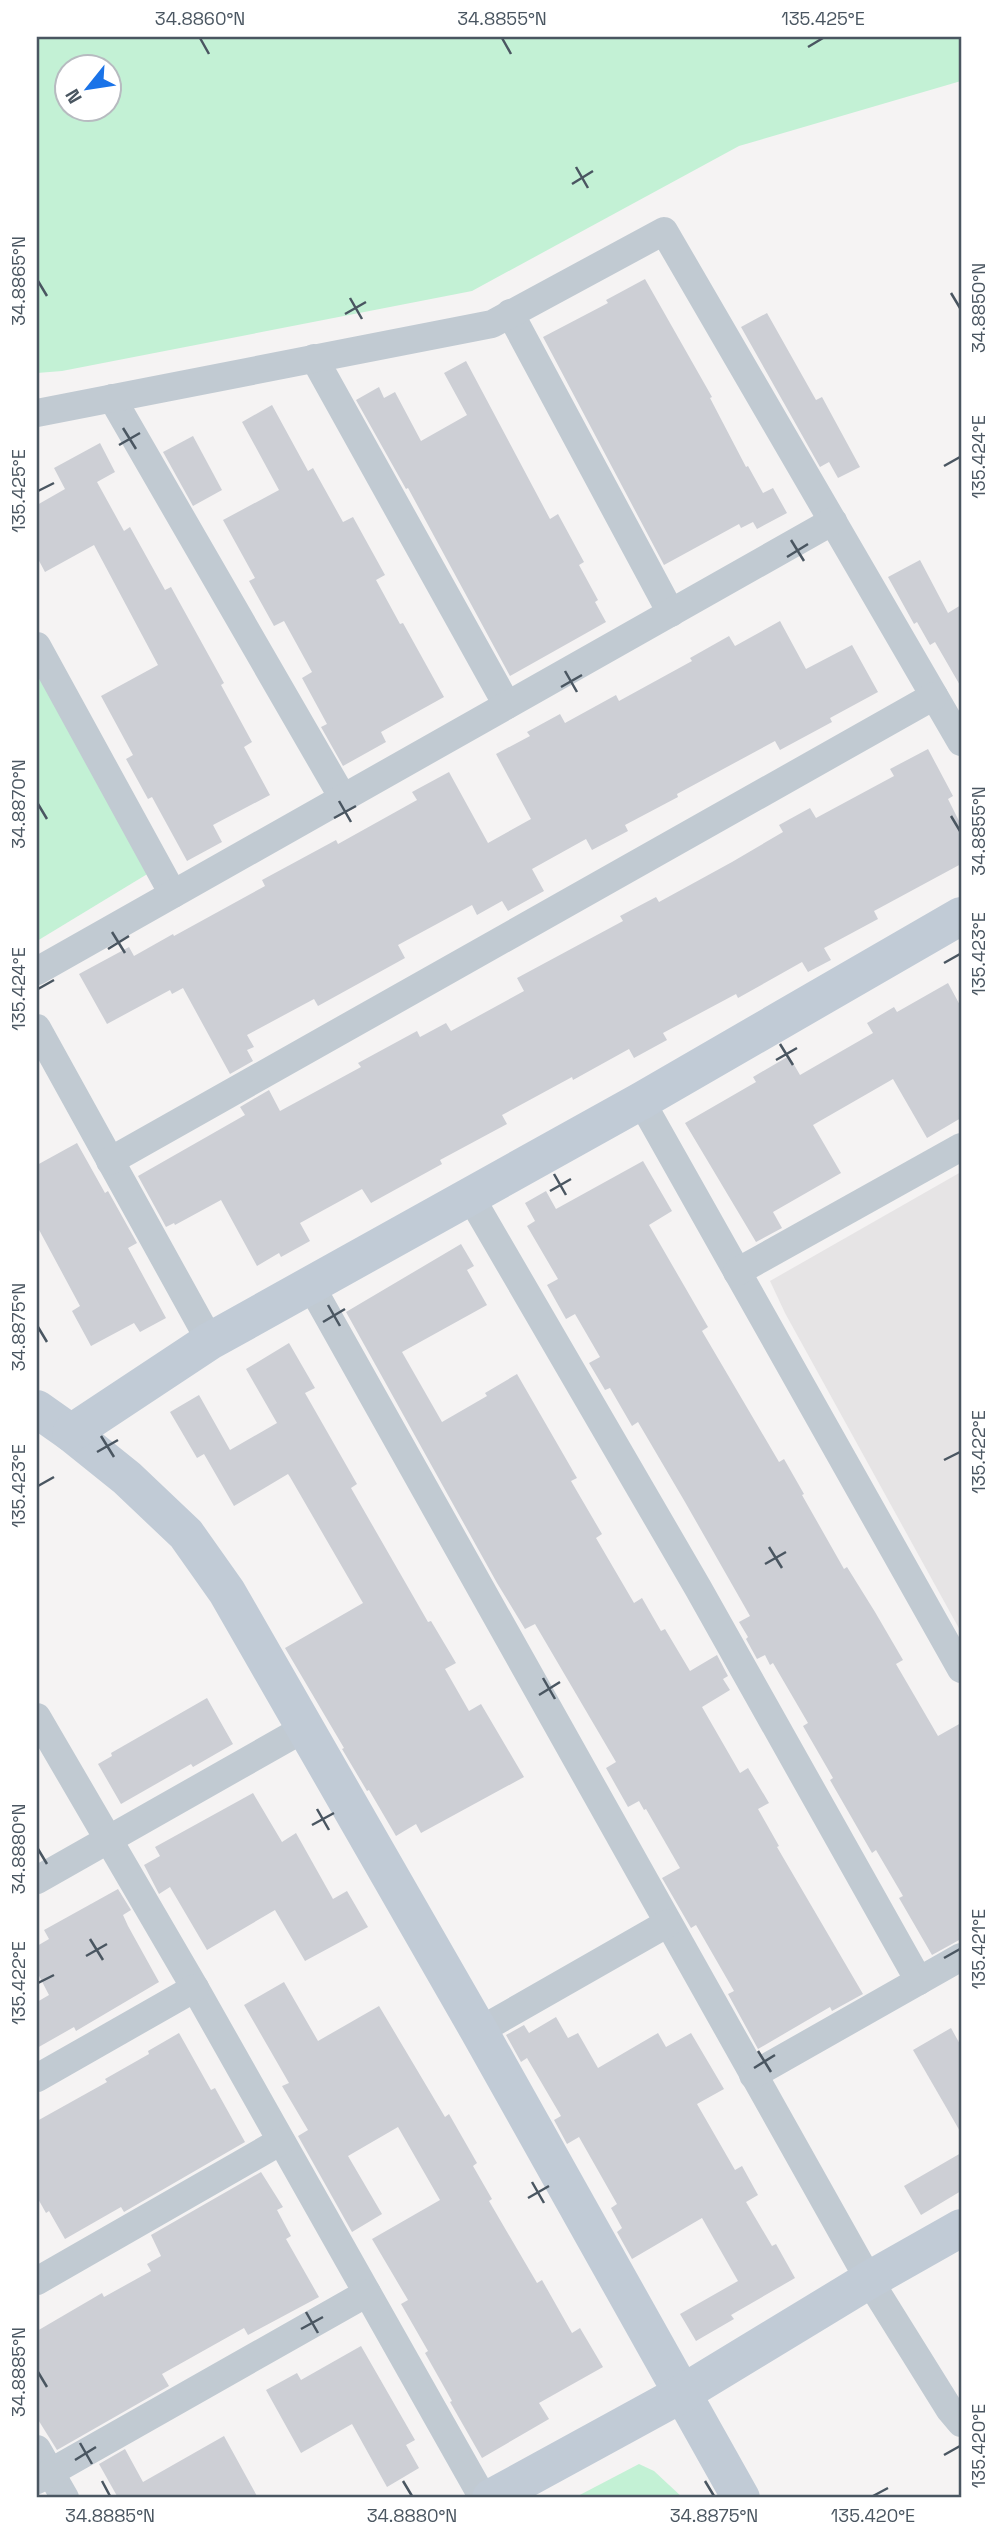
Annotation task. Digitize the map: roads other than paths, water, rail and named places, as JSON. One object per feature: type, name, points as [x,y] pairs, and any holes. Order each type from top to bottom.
[{"type":"street","points":[[37,413],[492,324],[664,231],[961,743]]},
{"type":"street","points":[[510,313],[671,613]]},
{"type":"street","points":[[314,358],[507,705]]},
{"type":"street","points":[[112,398],[342,798]]},
{"type":"street","points":[[37,971],[833,521]]},
{"type":"street","points":[[37,646],[173,894]]},
{"type":"street","points":[[110,1161],[934,696]]},
{"type":"street","points":[[71,1433],[210,1341],[641,1101],[961,916]]},
{"type":"street","points":[[37,1028],[210,1341]]},
{"type":"street","points":[[641,1101],[961,1669]]},
{"type":"street","points":[[737,1272],[961,1147]]},
{"type":"street","points":[[470,1196],[698,1588],[919,1981]]},
{"type":"street","points":[[311,1286],[869,2280],[950,2410],[961,2423]]},
{"type":"street","points":[[37,1409],[127,1478],[186,1534],[227,1592],[479,2031],[741,2498]]},
{"type":"street","points":[[37,1717],[195,1988],[483,2498]]},
{"type":"street","points":[[37,1880],[305,1728]]},
{"type":"street","points":[[479,2031],[668,1923]]},
{"type":"street","points":[[753,2076],[961,1957]]},
{"type":"street","points":[[37,2078],[195,1988]]},
{"type":"street","points":[[37,2281],[281,2141]]},
{"type":"street","points":[[491,2498],[682,2393],[961,2228]]},
{"type":"street","points":[[65,2498],[41,2467],[367,2293]]}]
